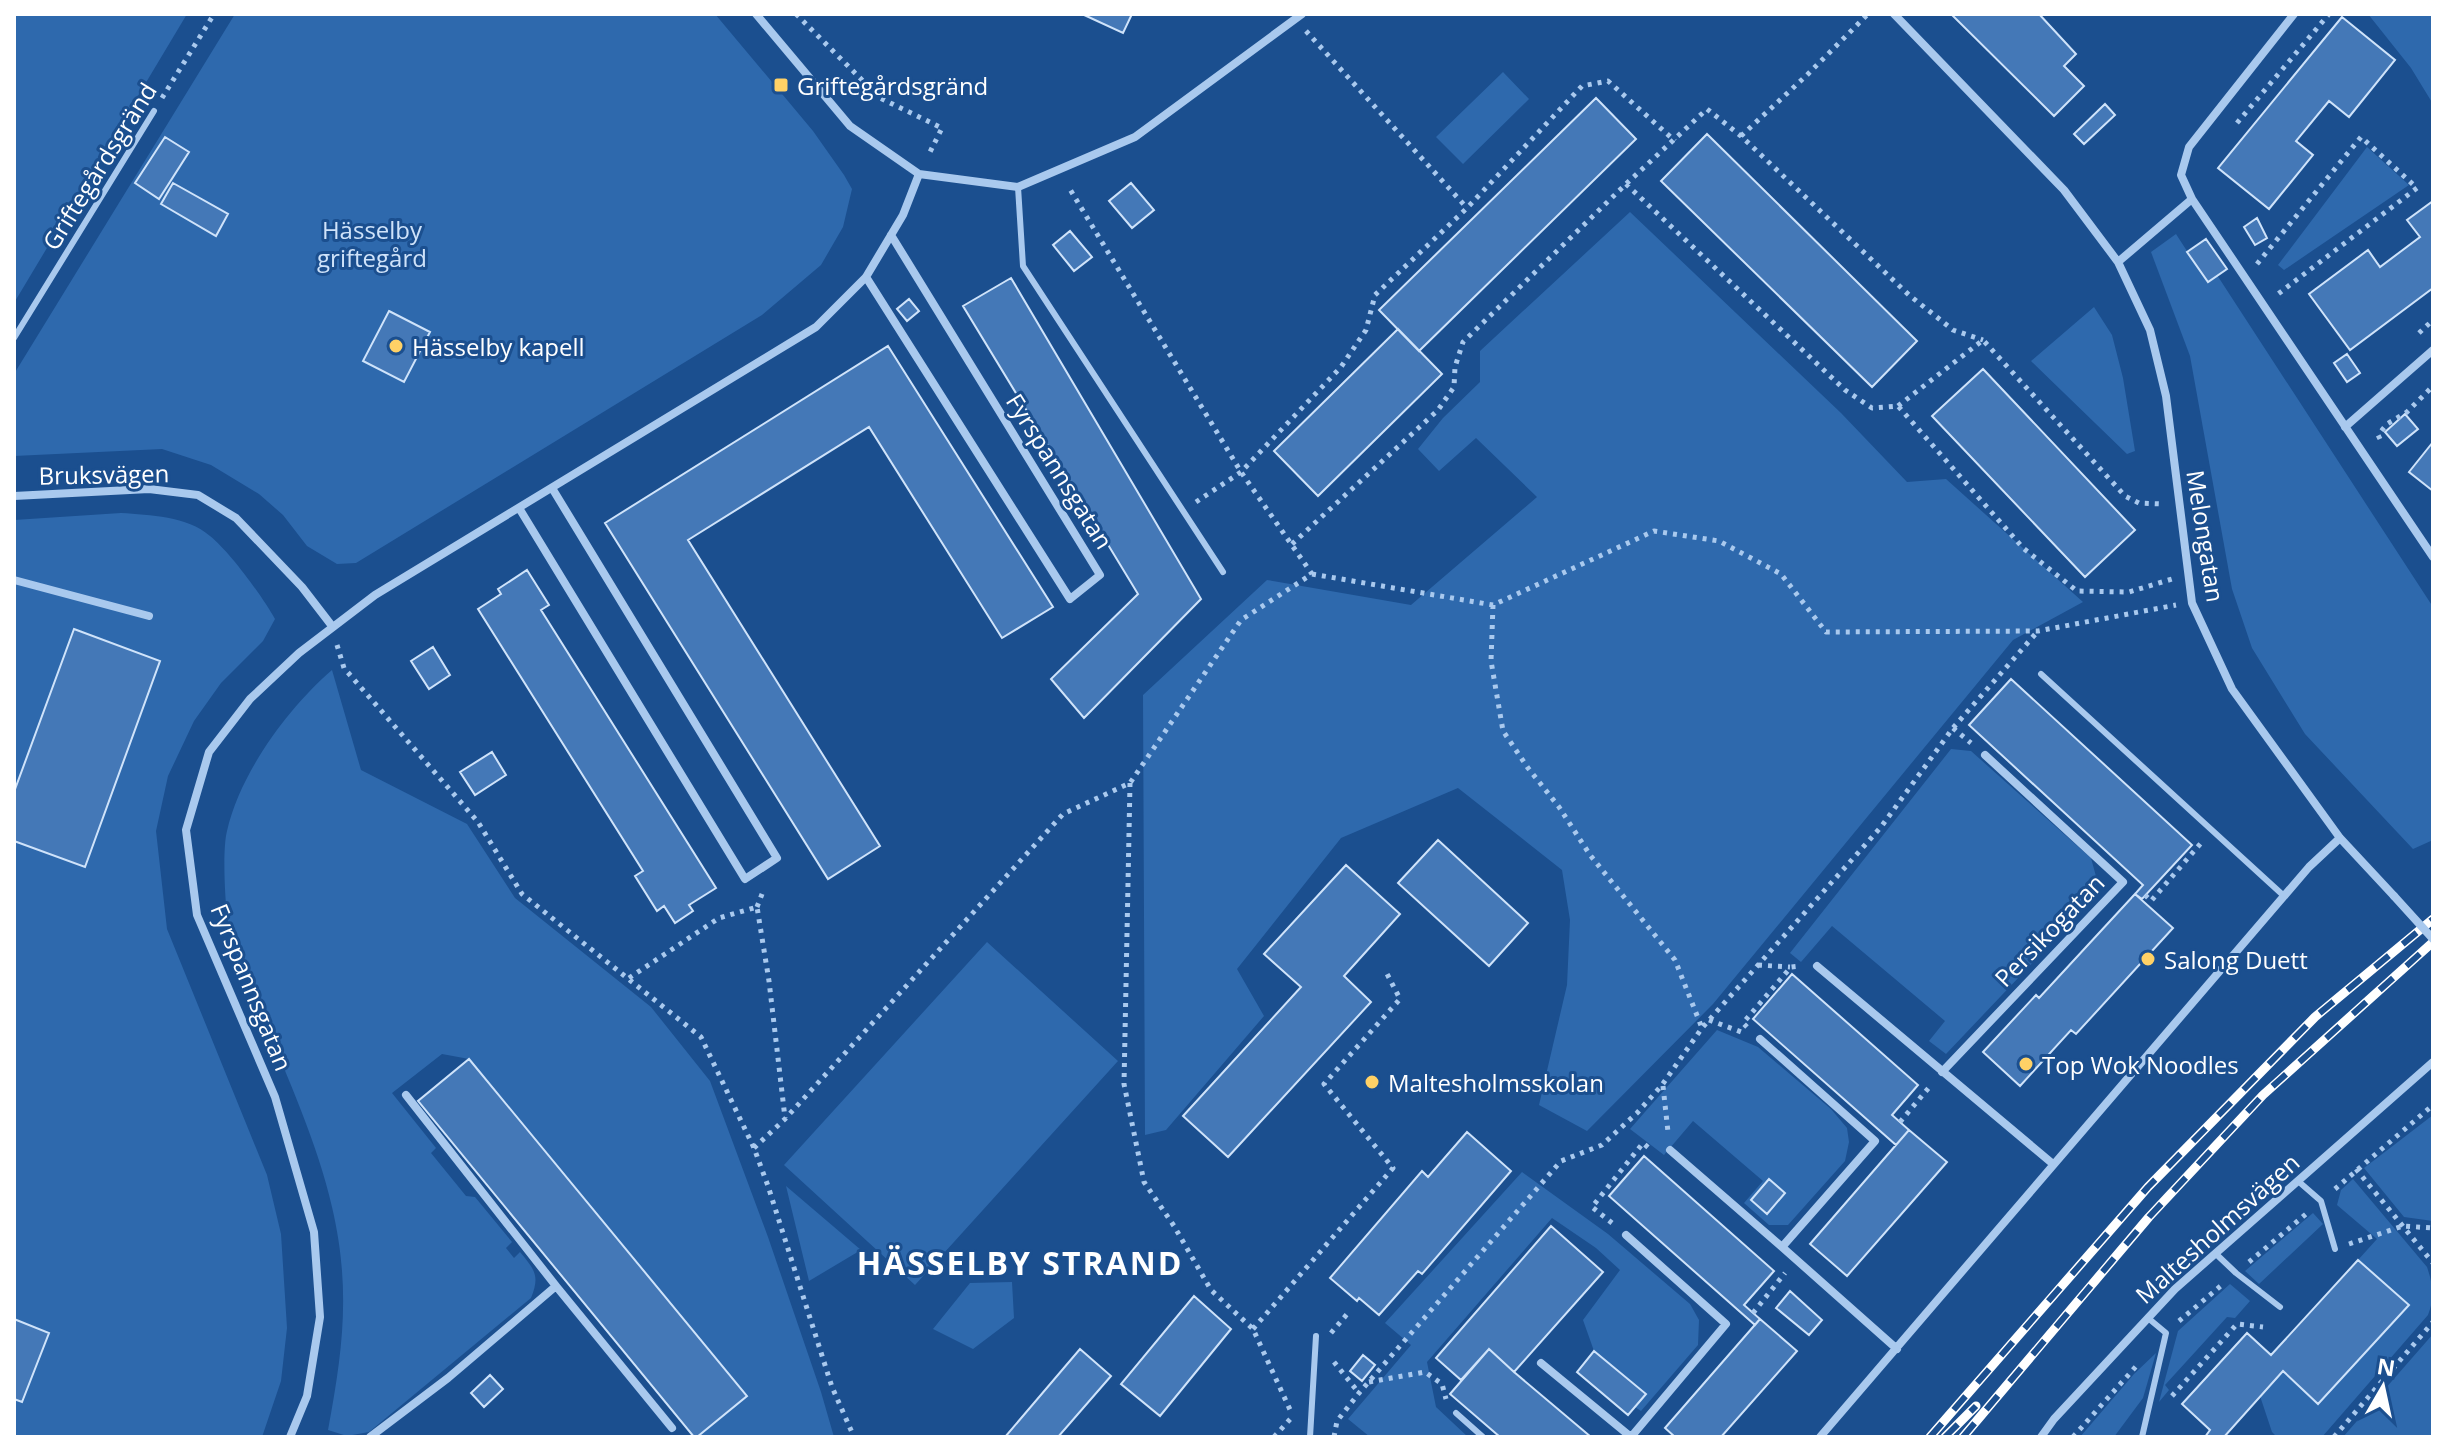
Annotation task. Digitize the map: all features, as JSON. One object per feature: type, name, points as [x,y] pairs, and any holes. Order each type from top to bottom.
[{"type":"street","points":[[756,14],[850,126],[919,174],[1018,187],[1135,137],[1299,16]]},
{"type":"street","name":"Melongatan","points":[[1894,14],[2064,190],[2118,262],[2150,330],[2166,396],[2192,603],[2232,689],[2340,838],[2433,939]]},
{"type":"street","points":[[2294,14],[2189,147],[2181,175],[2192,199],[2433,557]]},
{"type":"street","name":"Fyrspannsgatan","points":[[290,1437],[307,1396],[320,1317],[314,1232],[275,1097],[197,915],[186,830],[209,752],[250,699],[332,626],[375,595],[816,327],[866,277],[903,215],[919,174]]},
{"type":"street","points":[[2118,262],[2192,199]]},
{"type":"street","name":"Fyrspannsgatan","points":[[866,277],[1070,599],[1100,575],[891,235]]},
{"type":"street","points":[[2345,427],[2433,350]]},
{"type":"street","points":[[519,508],[745,879],[777,858],[552,488]]},
{"type":"street","name":"Bruksvägen","points":[[14,496],[149,489],[198,495],[236,518],[302,587],[332,626]]},
{"type":"street","points":[[14,580],[149,616]]},
{"type":"street","name":"Persikogatan","points":[[1942,1072],[2123,882],[1985,755]]},
{"type":"street","points":[[1820,1437],[2309,867],[2340,838]]},
{"type":"street","points":[[1817,966],[2053,1164]]},
{"type":"street","points":[[1760,1039],[1875,1141],[1782,1247]]},
{"type":"street","name":"Maltesholmsvägen","points":[[2041,1437],[2054,1419],[2175,1289],[2433,1062]]},
{"type":"street","points":[[406,1095],[672,1428]]},
{"type":"street","points":[[1670,1150],[1897,1349]]},
{"type":"street","points":[[1541,1363],[1631,1437],[1726,1324],[1626,1235]]},
{"type":"street","points":[[370,1437],[448,1378],[556,1286]]},
{"type":"lane","name":"Griftegårdsgränd","points":[[14,338],[154,111]]},
{"type":"lane","points":[[1018,187],[1023,266],[1223,572]]},
{"type":"lane","points":[[2041,674],[2284,896]]},
{"type":"lane","points":[[2298,1181],[2321,1201],[2335,1249]]},
{"type":"lane","points":[[2215,1253],[2280,1307]]},
{"type":"lane","points":[[2142,1437],[2166,1333],[2148,1318]]},
{"type":"lane","points":[[1310,1437],[1316,1336]]},
{"type":"lane","points":[[1456,1413],[1483,1437]]},
{"type":"path","name":"Griftegårdsgränd","points":[[154,111],[214,14]]},
{"type":"path","points":[[796,14],[880,98],[942,128],[919,174]]},
{"type":"path","points":[[1741,136],[1868,14]]},
{"type":"path","points":[[2230,130],[2329,14]]},
{"type":"path","points":[[1299,16],[1467,208]]},
{"type":"path","points":[[1183,511],[1241,472],[1341,367],[1366,330],[1375,295],[1467,208],[1582,86],[1608,81],[1675,141]]},
{"type":"path","points":[[1292,544],[1438,410],[1454,387],[1455,367],[1463,342],[1707,109],[1741,136],[1909,295],[1953,330],[1983,340],[2125,496],[2156,506],[2179,500]]},
{"type":"path","points":[[2257,265],[2361,137],[2417,188],[2278,296],[2270,285]]},
{"type":"path","points":[[1059,171],[1241,472],[1312,574]]},
{"type":"path","points":[[1626,184],[1845,390],[1872,408],[1898,406],[1983,340]]},
{"type":"path","points":[[2248,251],[2264,275]]},
{"type":"path","points":[[2413,338],[2433,320]]},
{"type":"path","points":[[2382,443],[2378,435],[2387,424],[2407,412],[2433,386]]},
{"type":"path","points":[[1898,406],[2023,548],[2077,591],[2129,592],[2189,574]]},
{"type":"path","points":[[754,1148],[785,1119],[1063,814],[1130,783],[1241,620],[1312,574],[1493,605],[1654,531],[1719,541],[1781,574],[1826,632],[2038,631],[2192,603]]},
{"type":"path","points":[[1493,605],[1491,661],[1503,731],[1590,855],[1675,960],[1702,1028]]},
{"type":"path","points":[[332,626],[344,668],[478,822],[522,894],[701,1037],[754,1148],[832,1387],[854,1437]]},
{"type":"path","points":[[1334,1437],[1337,1421],[1368,1382],[1561,1161],[1602,1145],[1662,1085],[1702,1028],[1881,827],[1953,728],[2038,631]]},
{"type":"path","points":[[1953,728],[1965,738]]},
{"type":"path","points":[[1130,783],[1124,1084],[1144,1182],[1211,1290],[1253,1329],[1293,1416]]},
{"type":"path","points":[[2145,895],[2151,901],[2212,830]]},
{"type":"path","points":[[629,978],[719,918],[757,907],[785,1119]]},
{"type":"path","points":[[1758,965],[1817,966]]},
{"type":"path","points":[[1743,1023],[1791,967]]},
{"type":"path","points":[[1253,1329],[1393,1168],[1324,1084],[1400,999],[1385,970]]},
{"type":"path","points":[[1709,1020],[1760,1039]]},
{"type":"path","points":[[1900,1122],[1942,1072]]},
{"type":"path","points":[[1626,1235],[1592,1207],[1643,1143],[1662,1160],[1670,1150],[1662,1085]]},
{"type":"path","points":[[2356,1169],[2433,1263]]},
{"type":"path","points":[[2335,1249],[2403,1226],[2433,1228]]},
{"type":"path","points":[[1753,1313],[1796,1260]]},
{"type":"path","points":[[1330,1335],[1348,1313]]},
{"type":"path","points":[[2334,1437],[2433,1322]]},
{"type":"path","points":[[2166,1406],[2237,1324],[2263,1327]]},
{"type":"path","points":[[1330,1358],[1359,1393]]},
{"type":"path","points":[[1368,1382],[1425,1372],[1442,1384],[1447,1403]]},
{"type":"green space","points":[[14,14],[187,14],[14,303]]},
{"type":"green space","name":"Hässelby griftegård","points":[[235,14],[715,14],[813,131],[844,175],[852,189],[843,227],[821,265],[762,315],[356,563],[337,564],[307,546],[283,515],[259,494],[211,465],[162,449],[14,456],[14,374]]},
{"type":"green space","points":[[2368,14],[2433,14],[2433,104],[2411,68]]},
{"type":"green space","points":[[1503,72],[1529,99],[1463,164],[1436,137]]},
{"type":"green space","points":[[2367,147],[2409,185],[2284,270],[2278,265]]},
{"type":"green space","points":[[1630,212],[1841,413],[1907,482],[1946,479],[2083,602],[2013,640],[1713,1004],[1587,1131],[1539,1105],[1567,985],[1570,920],[1562,870],[1458,788],[1341,838],[1237,969],[1264,1016],[1166,1130],[1145,1135],[1143,695],[1267,580],[1411,605],[1537,497],[1476,438],[1439,471],[1418,449],[1443,418],[1480,382],[1480,351]]},
{"type":"green space","points":[[2176,234],[2207,282],[2217,275],[2433,607],[2433,840],[2413,849],[2305,734],[2252,648],[2232,589],[2190,356],[2151,252]]},
{"type":"green space","points":[[2094,307],[2112,335],[2123,378],[2135,451],[2127,454],[2031,361]]},
{"type":"green space","points":[[121,513],[168,518],[201,529],[236,563],[275,619],[263,641],[221,683],[194,721],[168,776],[156,831],[167,929],[267,1175],[281,1234],[287,1328],[281,1381],[262,1437],[14,1437],[14,520]]},
{"type":"green space","points":[[332,670],[361,770],[467,824],[515,898],[651,1007],[710,1081],[768,1237],[834,1437],[697,1437],[746,1395],[469,1059],[442,1054],[392,1093],[436,1148],[431,1153],[466,1196],[475,1197],[512,1242],[506,1248],[514,1258],[520,1252],[529,1264],[535,1279],[534,1290],[531,1298],[369,1432],[347,1436],[328,1430],[343,1319],[338,1237],[325,1180],[307,1127],[233,945],[224,865],[225,840],[233,809],[254,765],[283,722]]},
{"type":"green space","points":[[1951,749],[1971,751],[2091,858],[2097,880],[2092,900],[1946,1054],[1929,1041],[1945,1021],[1832,926],[1801,962],[1790,953]]},
{"type":"green space","points":[[987,942],[1118,1061],[915,1285],[784,1165]]},
{"type":"green space","points":[[1717,1030],[1758,1047],[1831,1109],[1847,1128],[1849,1142],[1845,1161],[1788,1225],[1769,1225],[1744,1203],[1763,1181],[1693,1121],[1664,1155],[1630,1129]]},
{"type":"green space","points":[[2433,1115],[2433,1221],[2404,1217],[2364,1168]]},
{"type":"green space","points":[[1522,1172],[1608,1234],[1690,1304],[1699,1320],[1698,1345],[1641,1411],[1635,1407],[1646,1394],[1594,1351],[1583,1320],[1620,1270],[1596,1248],[1552,1218],[1427,1362],[1436,1407],[1468,1437],[1370,1437],[1348,1419],[1411,1345],[1385,1323]]},
{"type":"green space","points":[[2353,1179],[2427,1267],[2432,1291],[2430,1309],[2322,1437],[2277,1437],[2272,1432],[2260,1396],[2283,1371],[2319,1404],[2409,1306],[2358,1260],[2377,1239],[2337,1205],[2341,1190]]},
{"type":"green space","points":[[786,1186],[861,1250],[809,1281]]},
{"type":"green space","points":[[2313,1213],[2323,1224],[2259,1284],[2245,1271]]},
{"type":"green space","points":[[1012,1282],[1014,1318],[973,1349],[933,1329],[970,1283]]},
{"type":"green space","points":[[2230,1284],[2250,1301],[2235,1318],[2227,1317],[2165,1385],[2169,1390],[2159,1402],[2178,1331]]},
{"type":"green space","points":[[2433,1334],[2433,1437],[2343,1437]]},
{"type":"green space","points":[[2156,1353],[2143,1398],[2114,1437],[2080,1437],[2134,1374]]},
{"type":"building","points":[[1082,14],[1132,14],[1123,33]]},
{"type":"building","points":[[2039,14],[2076,54],[2064,66],[2084,86],[2054,116],[1952,15]]},
{"type":"building","points":[[2342,17],[2395,60],[2349,117],[2329,101],[2296,141],[2313,155],[2269,209],[2218,168]]},
{"type":"building","points":[[1596,98],[1636,139],[1419,351],[1379,310]]},
{"type":"building","points":[[2105,104],[2115,115],[2084,144],[2074,134]]},
{"type":"building","points":[[1707,134],[1917,341],[1872,387],[1661,181]]},
{"type":"building","points":[[165,137],[189,152],[159,199],[135,183]]},
{"type":"building","points":[[173,183],[228,214],[216,236],[161,204]]},
{"type":"building","points":[[1131,183],[1154,210],[1132,228],[1109,201]]},
{"type":"building","points":[[2433,201],[2433,288],[2350,350],[2309,294],[2368,250],[2380,267],[2420,237],[2407,220]]},
{"type":"building","points":[[2257,218],[2267,238],[2255,245],[2244,227]]},
{"type":"building","points":[[1070,231],[1092,257],[1074,271],[1053,245]]},
{"type":"building","points":[[2206,239],[2227,269],[2208,282],[2187,252]]},
{"type":"building","points":[[1011,278],[1201,599],[1084,718],[1051,679],[1138,594],[963,306]]},
{"type":"building","points":[[909,299],[919,311],[907,321],[897,309]]},
{"type":"building","name":"Hässelby kapell","points":[[389,311],[430,332],[404,382],[363,361]]},
{"type":"building","points":[[1398,329],[1442,374],[1318,496],[1274,451]]},
{"type":"building","points":[[888,346],[1053,607],[1002,638],[869,427],[688,540],[880,846],[828,879],[605,523]]},
{"type":"building","points":[[2347,354],[2360,373],[2347,382],[2334,363]]},
{"type":"building","points":[[1983,369],[2135,530],[2085,577],[1932,416]]},
{"type":"building","points":[[2405,414],[2418,429],[2397,446],[2385,432]]},
{"type":"building","points":[[2433,442],[2433,491],[2409,472]]},
{"type":"building","points":[[527,570],[549,605],[541,610],[716,888],[689,905],[693,911],[675,923],[664,906],[657,911],[635,876],[643,871],[478,609],[501,594],[498,589]]},
{"type":"building","points":[[74,629],[160,661],[85,867],[14,841],[14,792]]},
{"type":"building","points":[[433,647],[450,675],[429,689],[411,661]]},
{"type":"building","points":[[2011,679],[2192,845],[2142,899],[2135,894],[2143,885],[1969,725]]},
{"type":"building","points":[[492,752],[506,775],[475,795],[460,772]]},
{"type":"building","points":[[1438,840],[1528,923],[1489,966],[1398,883]]},
{"type":"building","points":[[1346,865],[1400,914],[1344,976],[1371,1002],[1228,1157],[1183,1116],[1301,987],[1264,954]]},
{"type":"building","points":[[2135,894],[2173,928],[2076,1034],[2071,1030],[2020,1086],[1983,1052],[2036,995],[2039,998]]},
{"type":"building","points":[[1792,974],[1918,1085],[1892,1115],[1909,1130],[1896,1145],[1753,1019]]},
{"type":"building","points":[[469,1059],[747,1396],[697,1437],[418,1101]]},
{"type":"building","points":[[1909,1130],[1947,1162],[1847,1276],[1810,1244]]},
{"type":"building","points":[[1467,1132],[1511,1171],[1422,1274],[1418,1271],[1379,1315],[1330,1278],[1422,1171],[1428,1177]]},
{"type":"building","points":[[1644,1156],[1774,1271],[1744,1305],[1760,1319],[1755,1325],[1609,1196]]},
{"type":"building","points":[[1769,1179],[1785,1193],[1767,1214],[1751,1200]]},
{"type":"building","points":[[1551,1226],[1603,1272],[1514,1372],[1489,1349],[1461,1380],[1436,1358]]},
{"type":"building","points":[[2358,1260],[2409,1305],[2318,1404],[2283,1371],[2224,1437],[2205,1437],[2210,1430],[2182,1404],[2247,1333],[2271,1355]]},
{"type":"building","points":[[1790,1291],[1822,1320],[1809,1335],[1776,1308]]},
{"type":"building","points":[[1194,1296],[1231,1329],[1160,1416],[1121,1384]]},
{"type":"building","points":[[14,1319],[49,1333],[22,1402],[14,1399]]},
{"type":"building","points":[[1760,1319],[1797,1351],[1721,1437],[1675,1437],[1665,1428]]},
{"type":"building","points":[[1080,1349],[1111,1376],[1058,1437],[1005,1437]]},
{"type":"building","points":[[1489,1349],[1591,1437],[1500,1437],[1450,1394]]},
{"type":"building","points":[[1594,1351],[1646,1394],[1628,1415],[1577,1372]]},
{"type":"building","points":[[1363,1355],[1375,1365],[1362,1381],[1350,1371]]},
{"type":"building","points":[[490,1375],[503,1389],[484,1407],[471,1393]]},
{"type":"railway","points":[[1930,1437],[2148,1187],[2315,1017],[2433,919]]},
{"type":"railway","points":[[1963,1437],[2149,1217],[2263,1095],[2433,942]]},
{"type":"railway","points":[[1945,1437],[1976,1406]]},
{"type":"place","name":"Griftegårdsgränd","points":[[781,85]]},
{"type":"place","name":"Hässelby kapell","points":[[396,346]]},
{"type":"place","name":"Salong Duett","points":[[2148,959]]},
{"type":"place","name":"Top Wok Noodles","points":[[2026,1064]]},
{"type":"place","name":"Maltesholmsskolan","points":[[1372,1082]]},
{"type":"district","name":"HÄSSELBY STRAND","points":[[1020,1262]]}]
